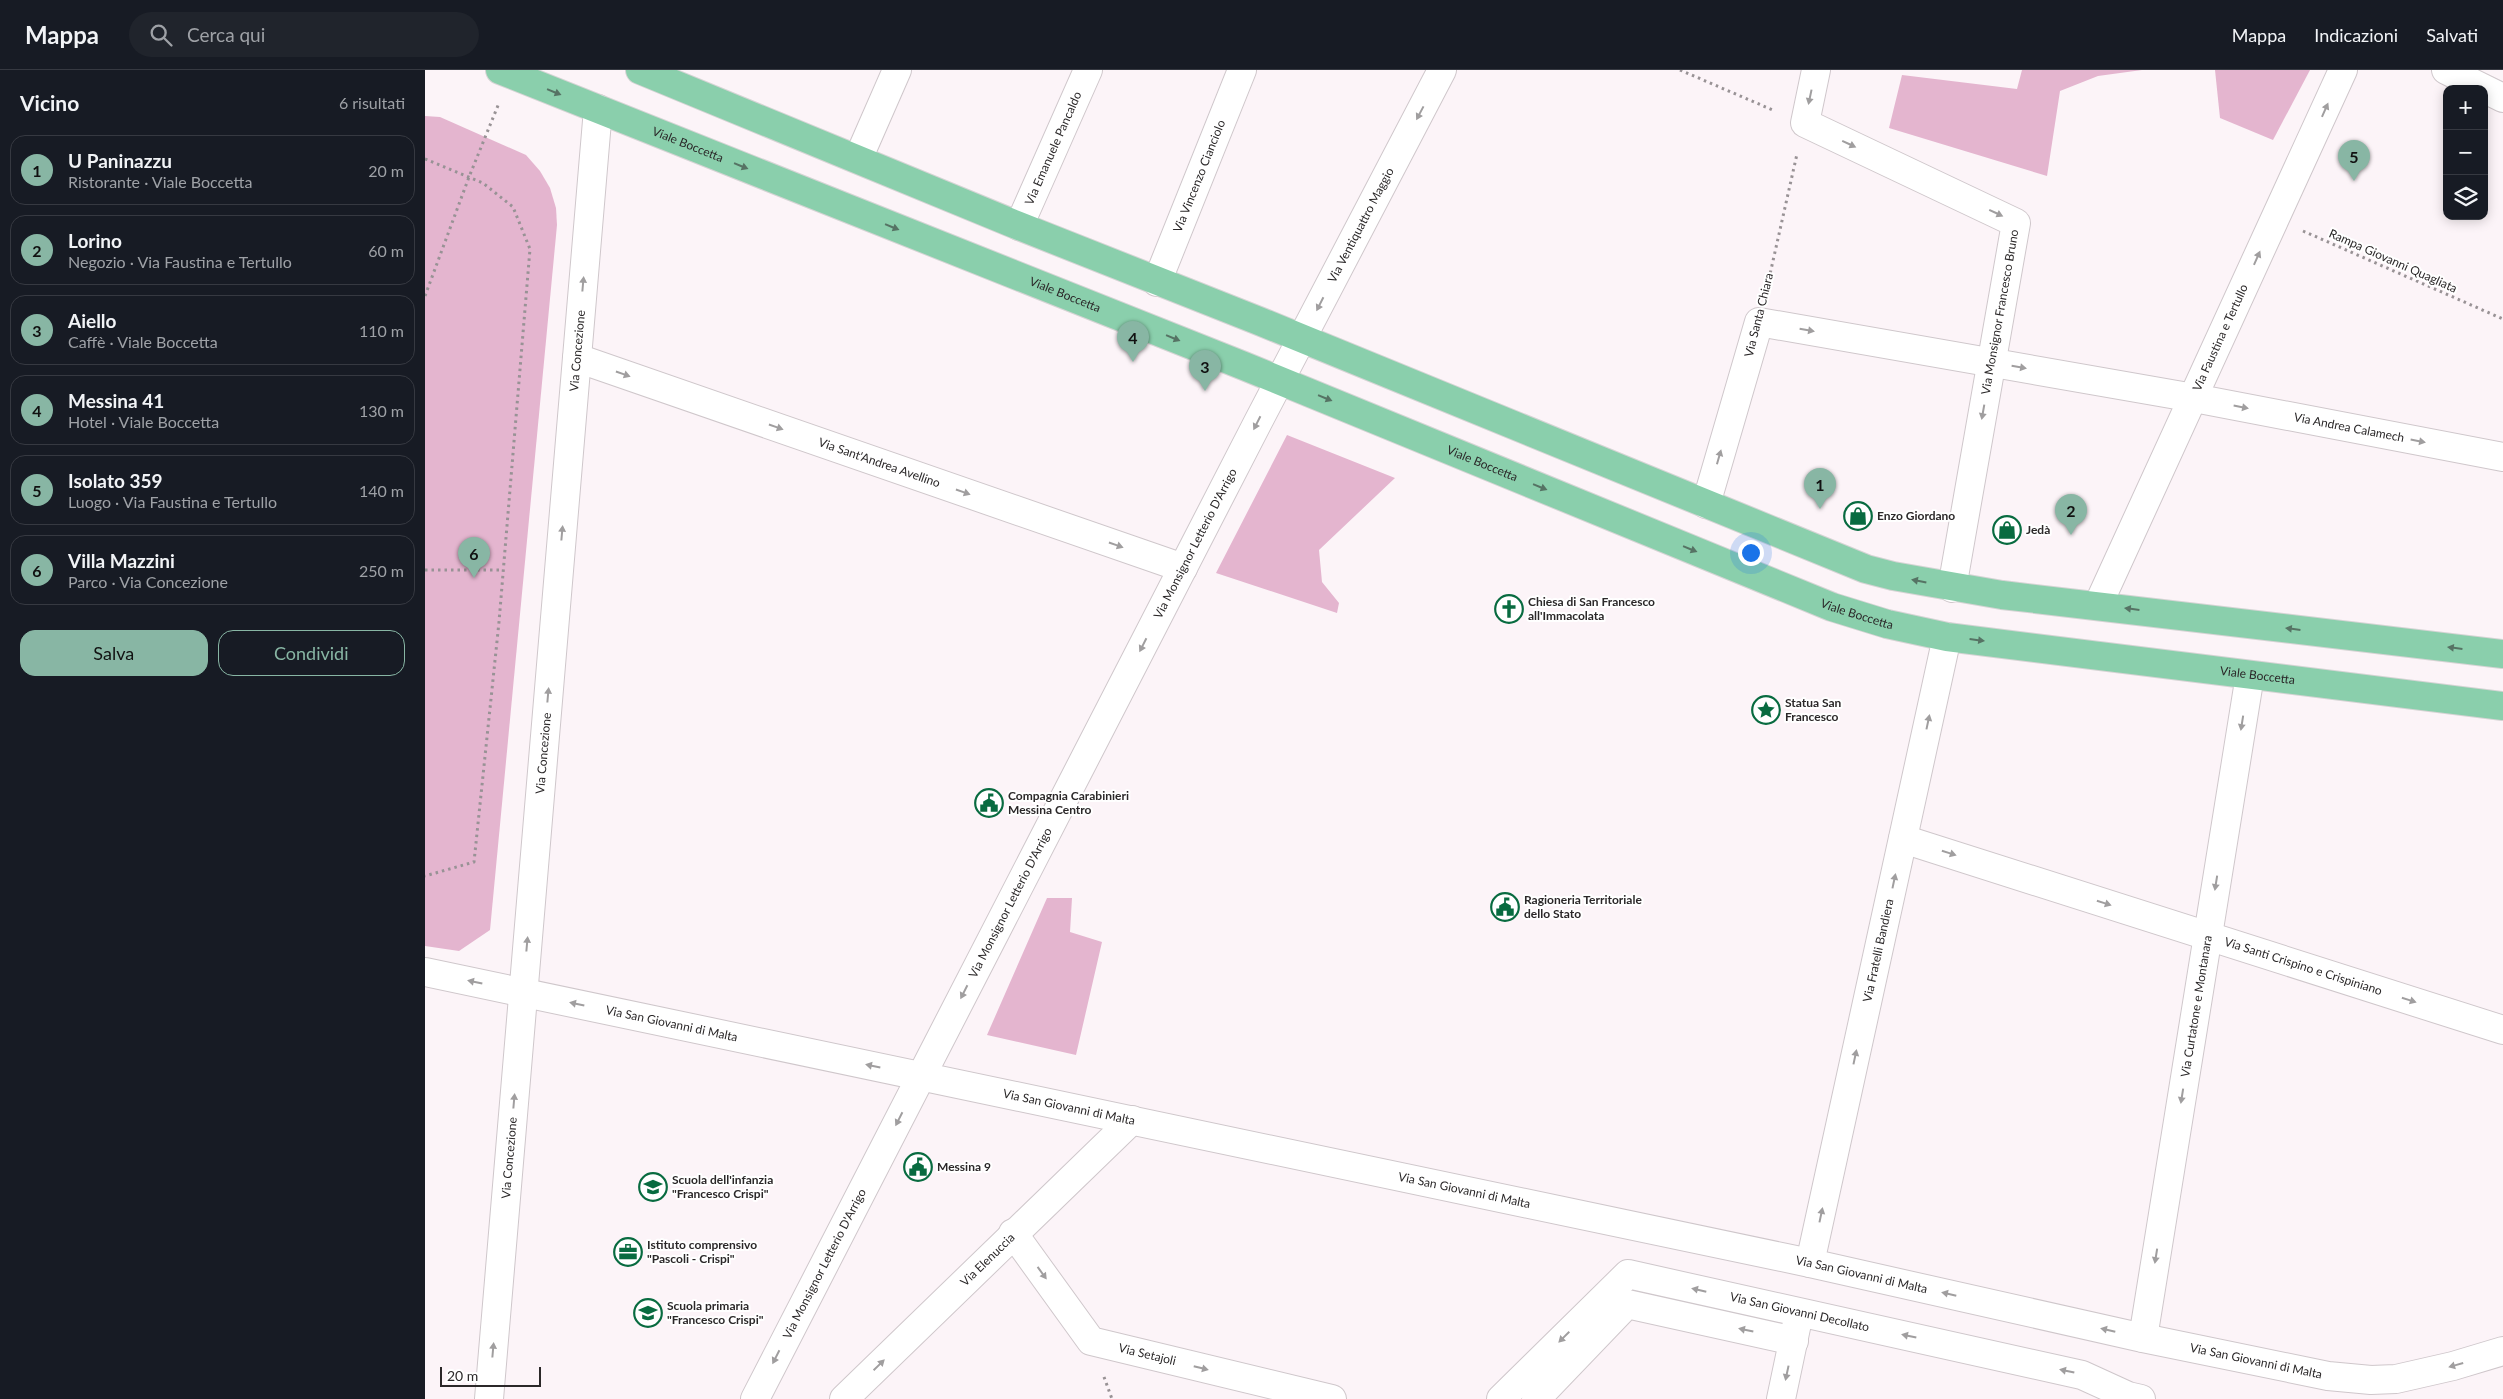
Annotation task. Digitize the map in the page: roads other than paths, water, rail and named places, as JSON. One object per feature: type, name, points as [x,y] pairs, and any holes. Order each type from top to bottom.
[{"type":"main road","points":[[640,70],[858,158],[1019,226],[1303,338],[1866,568],[1893,576],[1952,588],[2503,654]]},
{"type":"main road","name":"Viale Boccetta","points":[[505,72],[1280,380],[1831,607],[1887,624],[1947,637],[2503,706]]},
{"type":"street","points":[[858,158],[897,70]]},
{"type":"street","name":"Via Emanuele Pancaldo","points":[[1019,226],[1088,70]]},
{"type":"street","name":"Via Vincenzo Cianciolo","points":[[1157,282],[1242,70]]},
{"type":"street","name":"Via Ventiquattro Maggio","points":[[1280,380],[1443,70]]},
{"type":"street","name":"Via Monsignor Francesco Bruno","points":[[1816,70],[1805,123],[2016,223],[1952,588]]},
{"type":"street","name":"Via Faustina e Tertullo","points":[[2098,605],[2343,70]]},
{"type":"street","points":[[2446,70],[2503,98]]},
{"type":"street","name":"Via Concezione","points":[[489,1399],[598,109]]},
{"type":"street","name":"Via Andrea Calamech","points":[[1759,322],[2194,398],[2503,457]]},
{"type":"street","name":"Via Santa Chiara","points":[[1706,504],[1759,322]]},
{"type":"street","name":"Via Sant'Andrea Avellino","points":[[577,358],[1183,568]]},
{"type":"street","name":"Via Monsignor Letterio D'Arrigo","points":[[755,1399],[1280,380]]},
{"type":"street","name":"Via Fratelli Bandiera","points":[[1810,1263],[1947,637]]},
{"type":"street","name":"Via Curtatone e Montanara","points":[[2143,1338],[2250,675]]},
{"type":"street","name":"Via Santi Crispino e Crispiniano","points":[[1903,839],[2503,1030]]},
{"type":"street","name":"Via San Giovanni di Malta","points":[[425,972],[1810,1263],[2143,1338],[2328,1376],[2371,1380],[2396,1379],[2425,1373],[2503,1351]]},
{"type":"street","name":"Via Elenuccia","points":[[844,1399],[1132,1120]]},
{"type":"street","name":"Via Setajoli","points":[[1013,1234],[1091,1341],[1332,1399]]},
{"type":"street","name":"Via San Giovanni Decollato","points":[[1501,1399],[1628,1274],[2083,1375],[2132,1398]]},
{"type":"street","points":[[1536,1399],[1627,1304],[1794,1341]]},
{"type":"street","points":[[1781,1399],[1800,1312]]},
{"type":"place","name":"Isolato 359","points":[[2354,181]]},
{"type":"place","name":"Messina 41","points":[[1133,362]]},
{"type":"place","name":"Aiello","points":[[1205,391]]},
{"type":"place","name":"U Paninazzu","points":[[1820,509]]},
{"type":"place","name":"Enzo Giordano","points":[[1858,516]]},
{"type":"place","name":"Jedà","points":[[2007,530]]},
{"type":"place","name":"Lorino","points":[[2071,535]]},
{"type":"place","name":"Villa Mazzini","points":[[474,578]]},
{"type":"place","name":"Chiesa di San Francesco all'Immacolata","points":[[1509,609]]},
{"type":"place","name":"Statua San Francesco","points":[[1766,710]]},
{"type":"place","name":"Compagnia Carabinieri Messina Centro","points":[[989,803]]},
{"type":"place","name":"Ragioneria Territoriale dello Stato","points":[[1505,907]]},
{"type":"place","name":"Messina 9","points":[[918,1167]]},
{"type":"place","name":"Scuola dell'infanzia \"Francesco Crispi\"","points":[[653,1187]]},
{"type":"place","name":"Istituto comprensivo \"Pascoli - Crispi\"","points":[[628,1252]]},
{"type":"place","name":"Scuola primaria \"Francesco Crispi\"","points":[[648,1313]]}]
